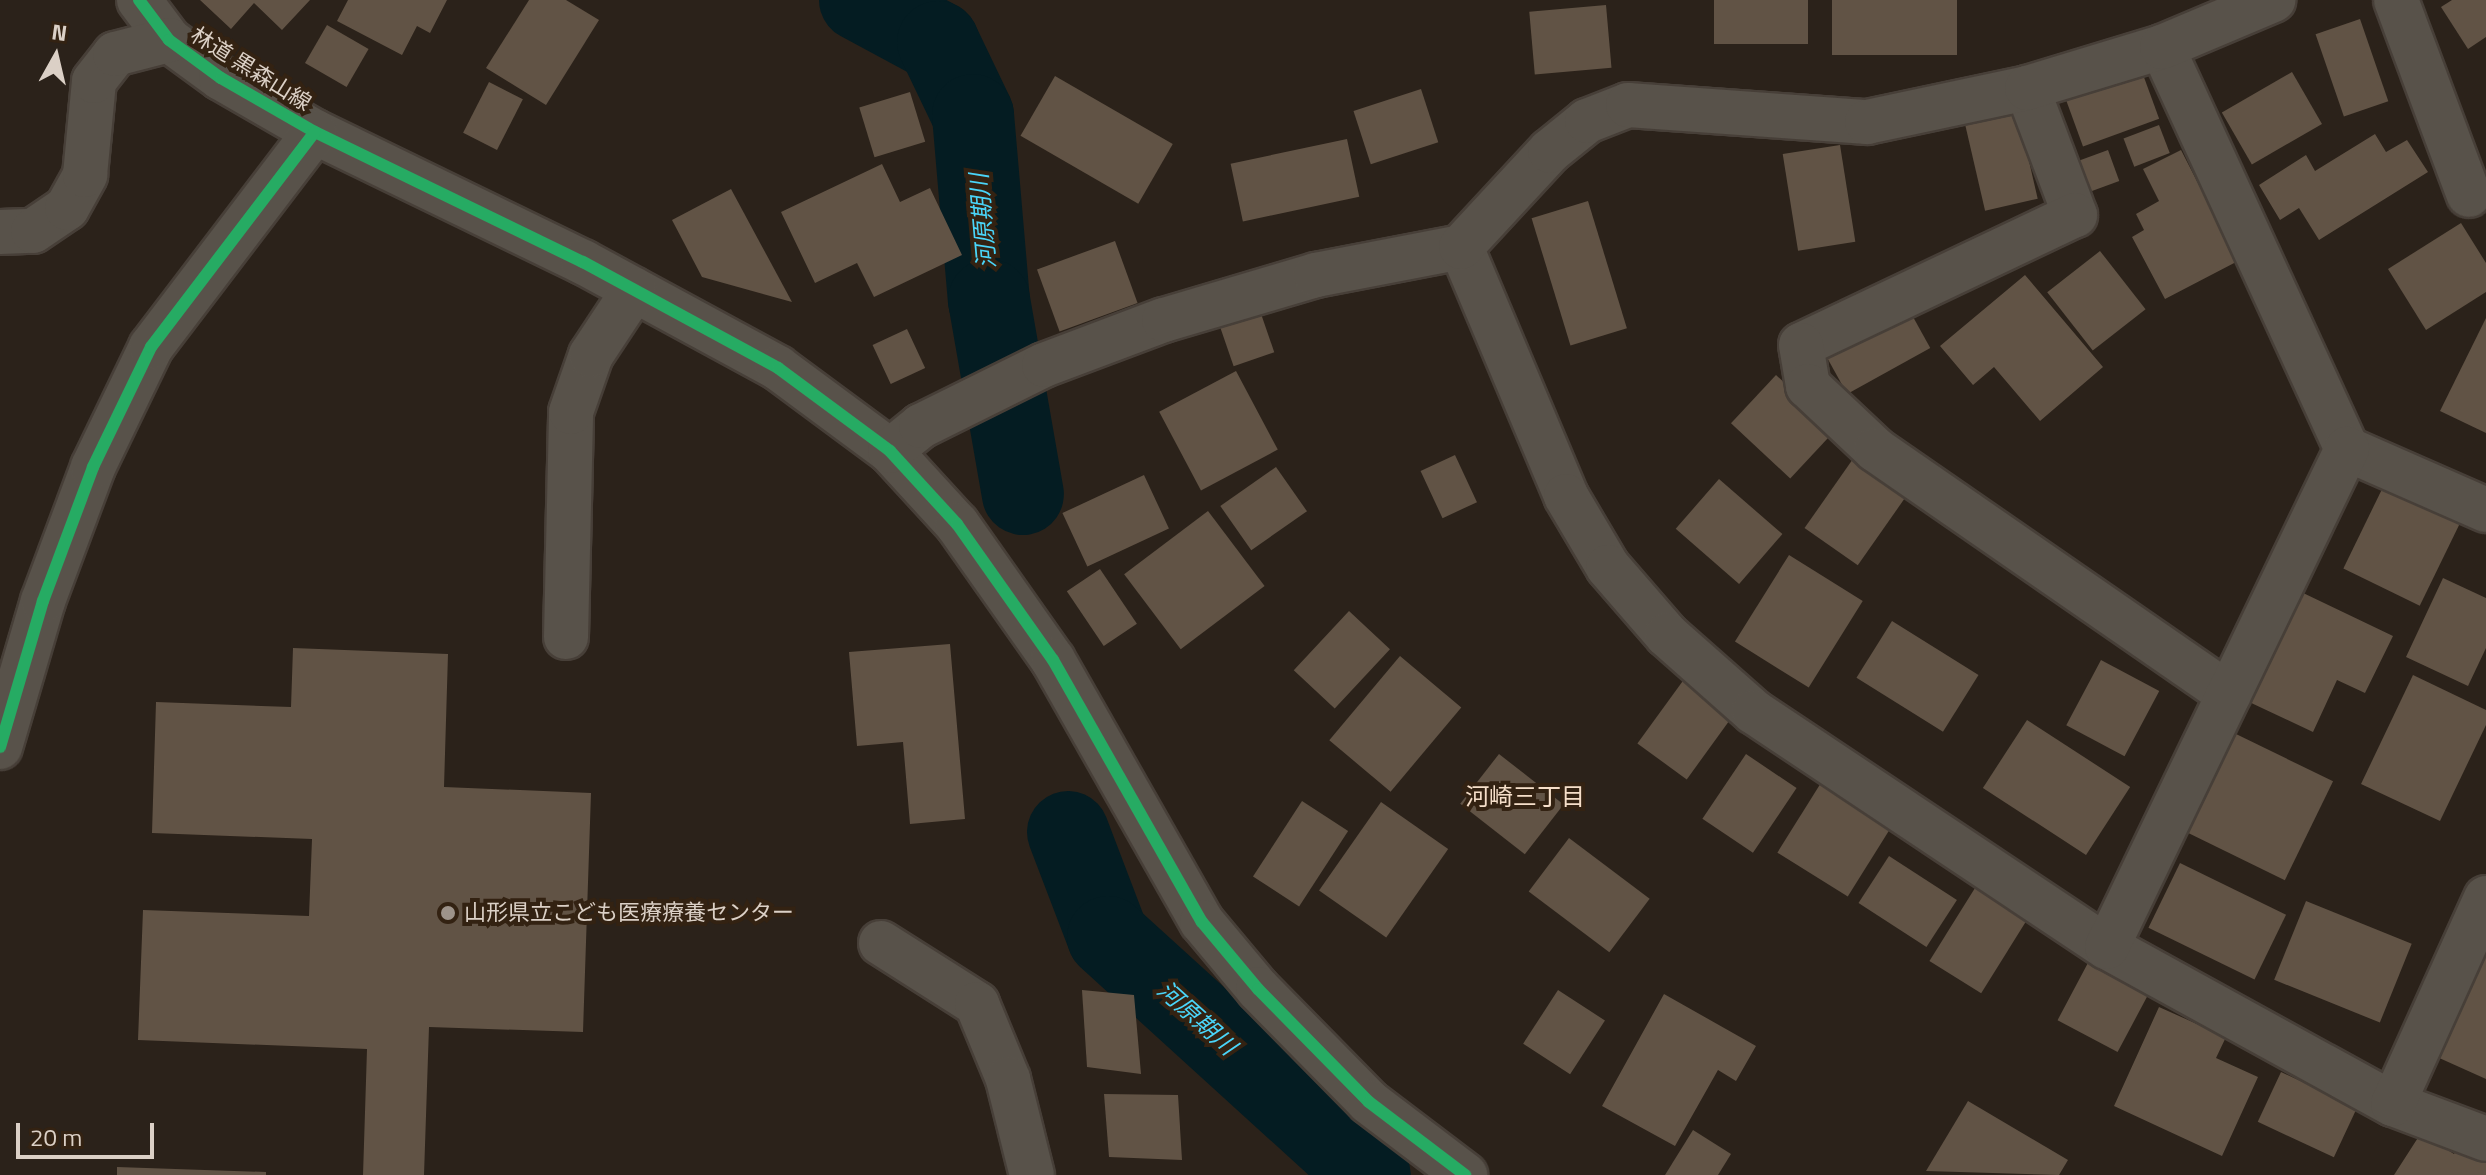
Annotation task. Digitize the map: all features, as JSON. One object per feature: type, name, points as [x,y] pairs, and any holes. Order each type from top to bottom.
[{"type":"street","name":"林道 黒森山線","points":[[139,0],[169,40],[221,78],[315,132],[634,290],[905,438],[957,524],[1053,660],[1202,922],[1258,989],[1369,1102],[1465,1175]]},
{"type":"street","points":[[905,438],[1044,365],[1164,320],[1316,275],[1461,247],[1550,151],[1587,121],[1628,105],[1867,122],[2027,88],[2162,47],[2273,0]]},
{"type":"street","points":[[2396,0],[2469,195]]},
{"type":"street","points":[[0,232],[33,231],[67,208],[85,175],[94,81],[115,54],[169,40]]},
{"type":"street","points":[[2162,47],[2347,449],[2486,510]]},
{"type":"street","points":[[2027,88],[2075,215],[1801,345],[1808,386],[1876,450],[2229,694]]},
{"type":"street","points":[[0,747],[43,601],[87,482],[151,347],[315,132]]},
{"type":"street","points":[[1461,247],[1566,496],[1608,567],[1667,635],[1754,712],[2107,947],[2393,1104],[2486,1139]]},
{"type":"street","points":[[566,637],[571,412],[591,355],[634,290]]},
{"type":"street","points":[[2107,947],[2347,449]]},
{"type":"street","points":[[2393,1104],[2486,898]]},
{"type":"street","points":[[881,943],[977,1004],[1008,1079],[1032,1175]]},
{"type":"building","points":[[200,0],[310,0],[282,30],[254,3],[231,29]]},
{"type":"building","points":[[348,0],[447,0],[430,33],[417,26],[402,55],[337,21]]},
{"type":"building","points":[[529,0],[566,0],[599,20],[546,105],[486,68]]},
{"type":"building","points":[[1714,0],[1808,0],[1808,44],[1714,44]]},
{"type":"building","points":[[1832,0],[1957,0],[1957,55],[1832,55]]},
{"type":"building","points":[[2452,0],[2486,0],[2486,37],[2468,49],[2441,7]]},
{"type":"building","points":[[1606,5],[1611,68],[1535,74],[1529,12]]},
{"type":"building","points":[[2360,19],[2388,101],[2344,117],[2316,34]]},
{"type":"building","points":[[327,25],[369,49],[347,87],[305,63]]},
{"type":"building","points":[[2141,69],[2159,119],[2083,147],[2065,97]]},
{"type":"building","points":[[2292,72],[2322,124],[2252,164],[2222,112]]},
{"type":"building","points":[[1055,76],[1173,144],[1138,204],[1020,136]]},
{"type":"building","points":[[489,82],[523,99],[497,150],[463,133]]},
{"type":"building","points":[[1421,89],[1438,142],[1371,164],[1353,111]]},
{"type":"building","points":[[910,92],[925,142],[875,157],[859,107]]},
{"type":"building","points":[[2017,109],[2038,199],[1985,211],[1964,121]]},
{"type":"building","points":[[2159,125],[2170,153],[2134,167],[2124,139]]},
{"type":"building","points":[[2375,134],[2386,152],[2407,140],[2428,172],[2319,240],[2299,208],[2280,220],[2259,185],[2306,155],[2315,171]]},
{"type":"building","points":[[1347,139],[1359,197],[1243,221],[1231,164]]},
{"type":"building","points":[[1840,145],[1855,242],[1798,251],[1783,154]]},
{"type":"building","points":[[2108,150],[2119,181],[2085,194],[2073,163]]},
{"type":"building","points":[[2181,150],[2238,261],[2165,299],[2132,237],[2144,230],[2136,214],[2159,201],[2143,169]]},
{"type":"building","points":[[882,164],[900,202],[930,188],[962,255],[874,297],[857,263],[815,283],[781,212]]},
{"type":"building","points":[[731,189],[792,302],[702,277],[672,220]]},
{"type":"building","points":[[1588,201],[1627,328],[1570,345],[1532,218]]},
{"type":"building","points":[[2461,223],[2486,263],[2486,292],[2426,330],[2388,269]]},
{"type":"building","points":[[1115,241],[1138,303],[1060,331],[1037,269]]},
{"type":"building","points":[[2100,251],[2146,309],[2093,351],[2047,292]]},
{"type":"building","points":[[2025,275],[2103,367],[2040,421],[1994,367],[1973,385],[1940,346]]},
{"type":"building","points":[[1258,305],[1274,352],[1234,366],[1217,319]]},
{"type":"building","points":[[1907,306],[1930,348],[1847,394],[1824,352]]},
{"type":"building","points":[[2486,318],[2486,433],[2440,411]]},
{"type":"building","points":[[907,329],[925,368],[891,384],[873,345]]},
{"type":"building","points":[[1236,371],[1278,450],[1201,490],[1159,412]]},
{"type":"building","points":[[1776,375],[1835,430],[1790,479],[1731,423]]},
{"type":"building","points":[[1455,455],[1477,502],[1443,518],[1421,471]]},
{"type":"building","points":[[1855,456],[1908,493],[1858,565],[1805,528]]},
{"type":"building","points":[[1276,467],[1307,511],[1251,550],[1220,506]]},
{"type":"building","points":[[1144,475],[1169,528],[1087,567],[1062,513]]},
{"type":"building","points":[[1719,479],[1782,534],[1739,584],[1676,529]]},
{"type":"building","points":[[2385,483],[2461,520],[2420,606],[2343,568]]},
{"type":"building","points":[[1208,511],[1265,586],[1181,649],[1124,574]]},
{"type":"building","points":[[1789,555],[1863,601],[1809,688],[1735,642]]},
{"type":"building","points":[[1100,569],[1137,624],[1104,646],[1067,591]]},
{"type":"building","points":[[2443,578],[2486,598],[2486,648],[2468,686],[2406,657]]},
{"type":"building","points":[[2299,591],[2393,636],[2365,693],[2337,680],[2313,732],[2247,701]]},
{"type":"building","points":[[1349,611],[1390,649],[1335,708],[1294,670]]},
{"type":"building","points":[[1892,621],[1979,675],[1943,732],[1856,678]]},
{"type":"building","points":[[950,644],[965,819],[910,824],[903,742],[857,746],[849,652]]},
{"type":"building","name":"山形県立こども医療療養センター","points":[[293,648],[448,654],[444,787],[591,793],[583,1032],[429,1027],[424,1175],[363,1175],[367,1049],[138,1040],[143,910],[309,916],[312,839],[152,833],[156,702],[291,707]]},
{"type":"building","points":[[1400,656],[1461,707],[1391,792],[1329,740]]},
{"type":"building","points":[[2101,660],[2159,691],[2125,756],[2066,725]]},
{"type":"building","points":[[2413,675],[2486,710],[2486,725],[2440,821],[2361,784]]},
{"type":"building","points":[[1685,678],[1734,714],[1687,779],[1637,744]]},
{"type":"building","points":[[2027,720],[2130,787],[2086,855],[1983,788]]},
{"type":"building","points":[[2236,734],[2333,781],[2285,880],[2188,833]]},
{"type":"building","points":[[1499,754],[1564,804],[1525,854],[1460,804]]},
{"type":"building","points":[[1746,754],[1797,788],[1753,853],[1702,819]]},
{"type":"building","points":[[1824,778],[1894,822],[1848,897],[1777,853]]},
{"type":"building","points":[[1302,801],[1348,831],[1299,906],[1253,876]]},
{"type":"building","points":[[1381,802],[1448,849],[1386,938],[1319,890]]},
{"type":"building","points":[[1569,838],[1650,899],[1609,952],[1529,892]]},
{"type":"building","points":[[1889,856],[1957,900],[1926,947],[1859,903]]},
{"type":"building","points":[[2180,863],[2286,915],[2254,979],[2148,928]]},
{"type":"building","points":[[1975,888],[2027,920],[1981,993],[1929,961]]},
{"type":"building","points":[[2306,901],[2412,944],[2380,1023],[2274,980]]},
{"type":"building","points":[[2486,951],[2486,1079],[2437,1057]]},
{"type":"building","points":[[2089,961],[2149,993],[2118,1052],[2058,1020]]},
{"type":"building","points":[[1082,990],[1134,995],[1141,1074],[1087,1067]]},
{"type":"building","points":[[1558,990],[1605,1020],[1570,1074],[1523,1044]]},
{"type":"building","points":[[1664,994],[1756,1046],[1736,1081],[1718,1070],[1675,1146],[1602,1106]]},
{"type":"building","points":[[2159,1007],[2226,1037],[2216,1058],[2258,1077],[2222,1156],[2114,1106]]},
{"type":"building","points":[[2281,1072],[2357,1107],[2334,1157],[2258,1122]]},
{"type":"building","points":[[1104,1094],[1178,1095],[1182,1160],[1109,1157]]},
{"type":"building","points":[[1968,1101],[2068,1160],[2059,1175],[1926,1171]]},
{"type":"building","points":[[1693,1130],[1731,1154],[1718,1175],[1665,1175]]},
{"type":"building","points":[[2421,1133],[2454,1154],[2465,1136],[2486,1150],[2486,1175],[2394,1175]]},
{"type":"building","points":[[117,1167],[266,1172],[266,1175],[117,1175]]},
{"type":"waterway","name":"河原期川","points":[[860,0],[938,42],[973,115],[989,300],[1023,494]]},
{"type":"waterway","name":"河原期川","points":[[1068,832],[1108,937],[1370,1175]]},
{"type":"cycle path","points":[[139,0],[169,40],[221,78],[315,132],[583,262],[778,368],[890,451],[957,524],[1053,660],[1202,922],[1258,989],[1369,1102],[1465,1175]]},
{"type":"cycle path","points":[[0,747],[43,601],[93,467],[151,347],[315,132]]},
{"type":"place","name":"山形県立こども医療療養センター","points":[[448,913]]},
{"type":"district","name":"河崎三丁目","points":[[1525,797]]}]
